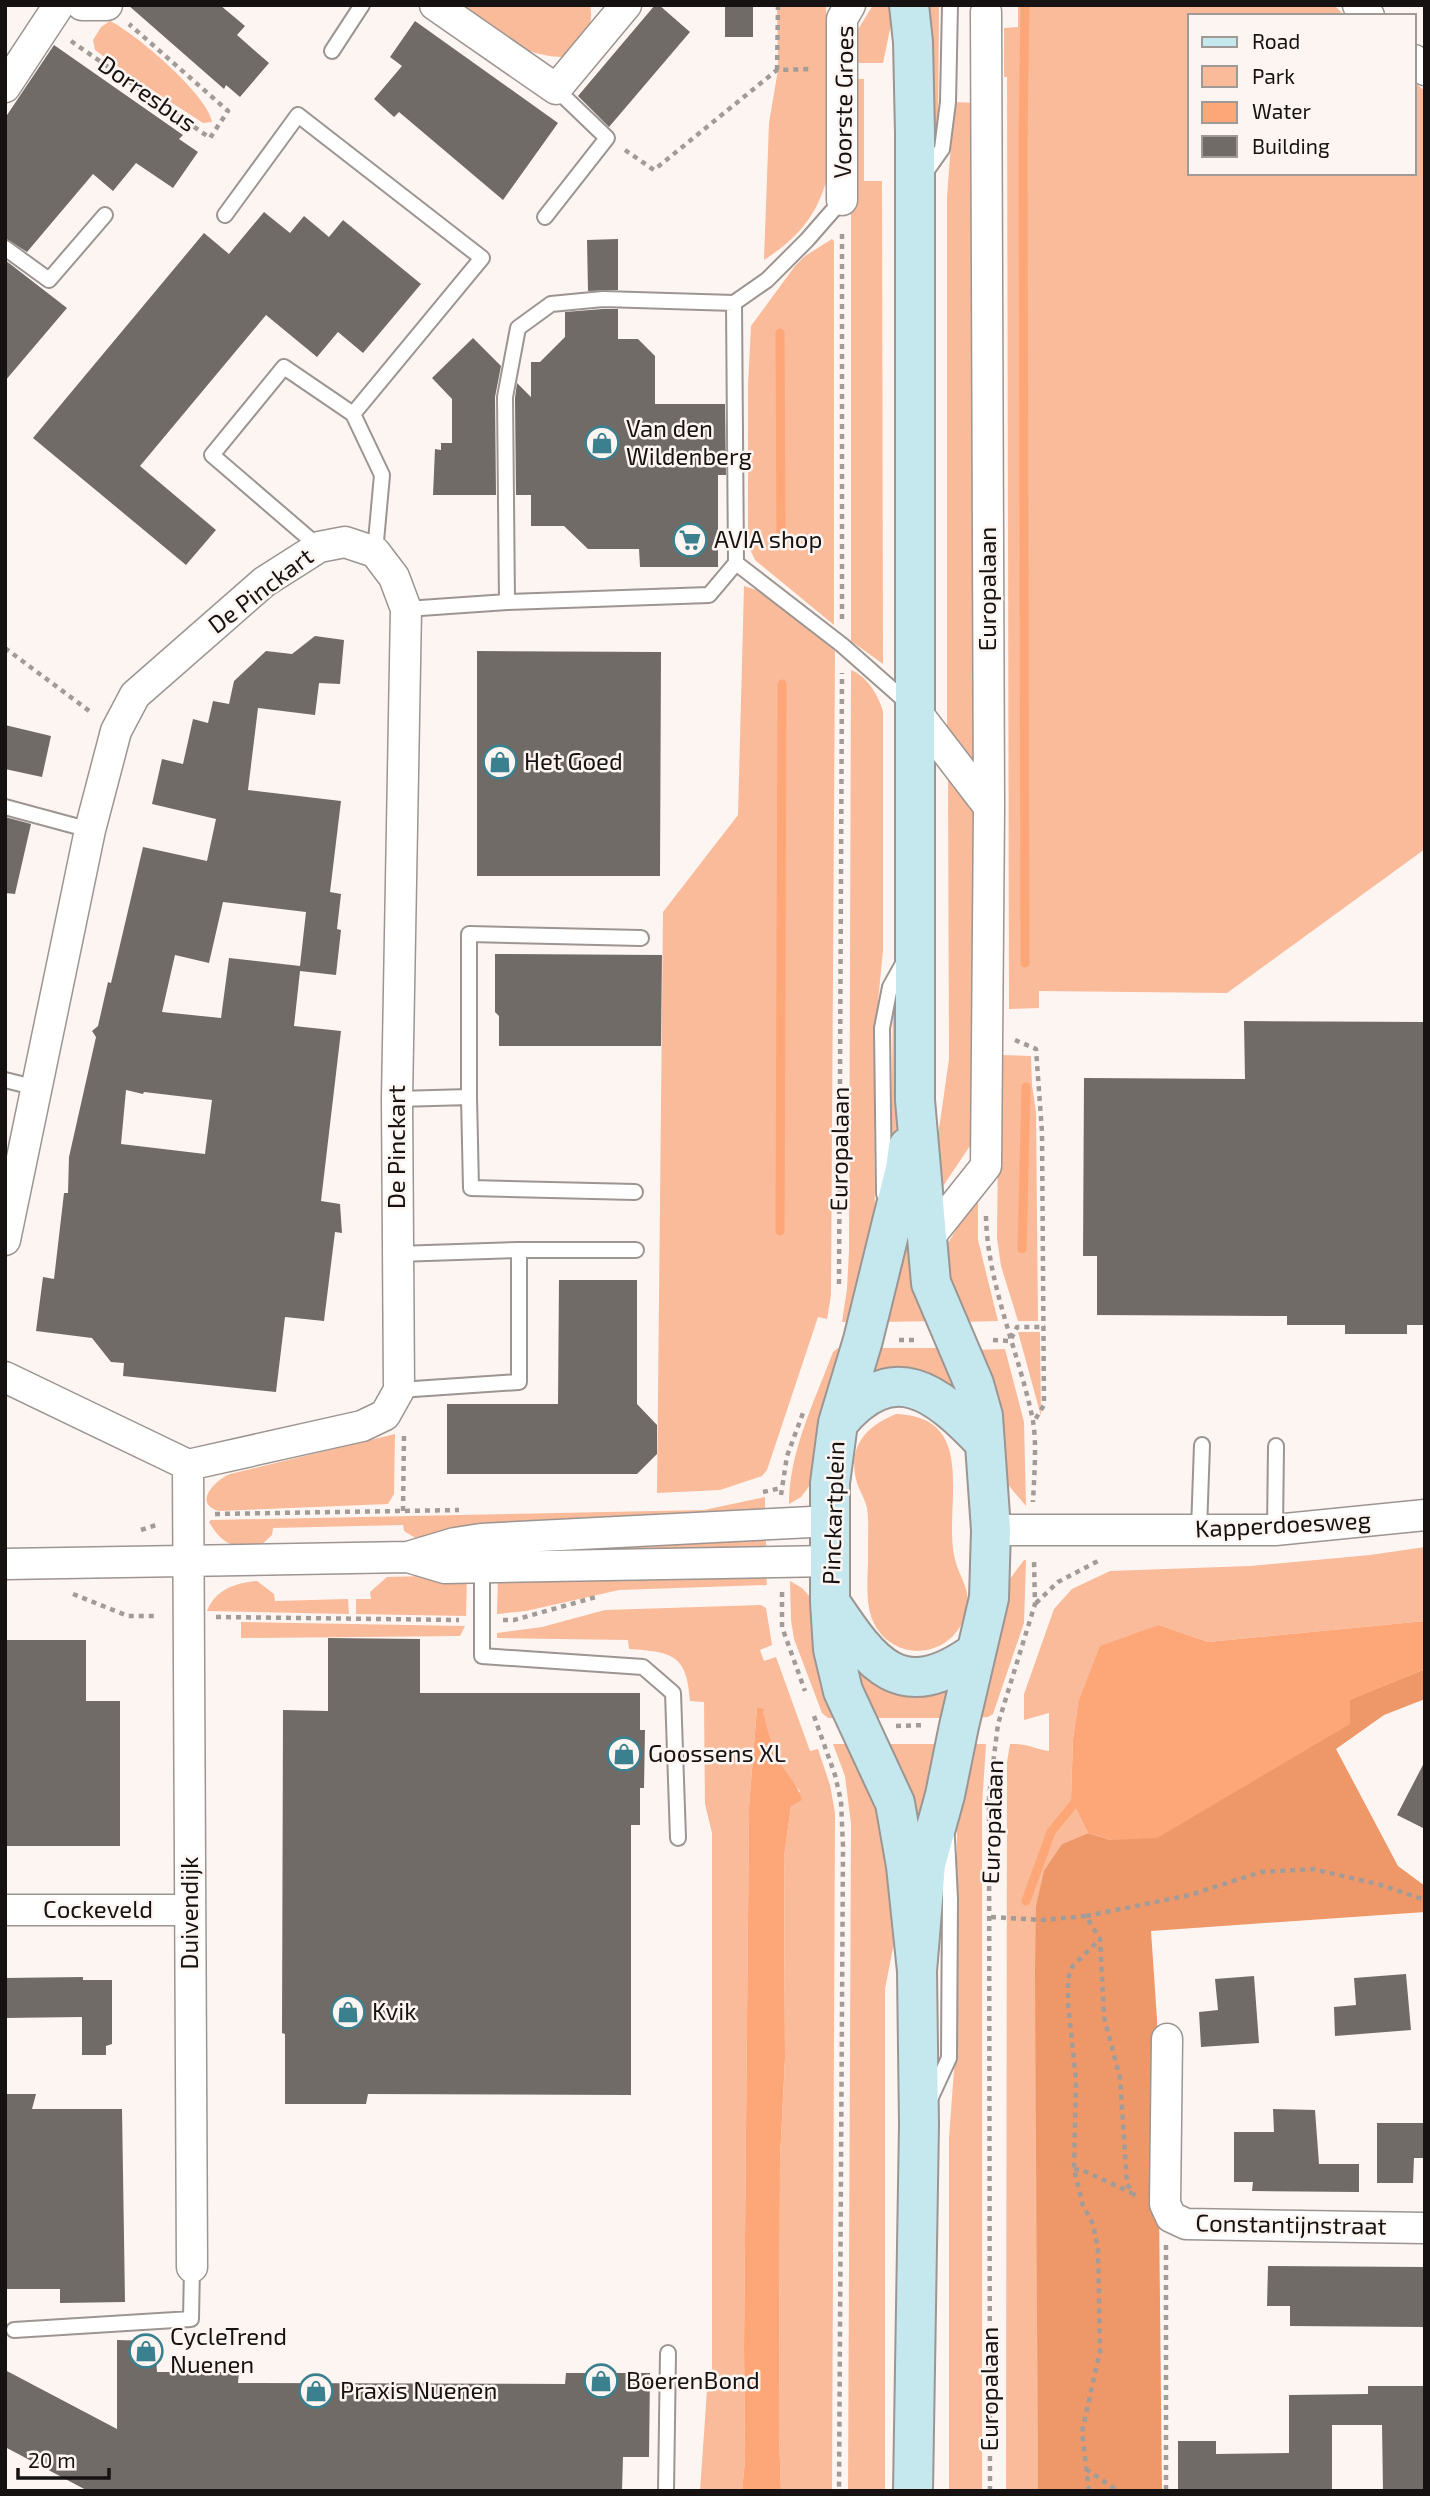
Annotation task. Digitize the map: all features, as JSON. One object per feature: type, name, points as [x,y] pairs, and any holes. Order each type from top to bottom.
[{"type":"main road","name":"Europalaan","points":[[913,18],[915,1100],[931,1283],[974,1384],[983,1416],[985,1443]]},
{"type":"main road","name":"Europalaan","points":[[838,1423],[863,1340],[905,1168],[915,1100]]},
{"type":"main road","points":[[831,1602],[871,1658],[884,1669],[901,1676],[918,1678],[942,1673],[976,1652],[989,1598],[991,1530],[985,1443],[954,1411],[928,1394],[913,1388],[894,1387],[876,1391],[859,1401],[838,1423]]},
{"type":"main road","name":"Pinckartplein","points":[[831,1602],[830,1483],[838,1423]]},
{"type":"main road","name":"Europalaan","points":[[831,1602],[833,1649],[843,1691],[895,1803],[906,1866],[916,1970],[919,2124],[913,2491]]},
{"type":"main road","name":"Europalaan","points":[[916,1970],[926,1864],[945,1795],[976,1652]]},
{"type":"street","points":[[82,5],[107,5]]},
{"type":"street","points":[[435,5],[556,89],[626,5]]},
{"type":"street","name":"Voorste Groes","points":[[842,200],[842,19],[850,5]]},
{"type":"street","name":"Europalaan","points":[[986,12],[989,807],[986,1166]]},
{"type":"street","points":[[5,87],[53,15]]},
{"type":"street","name":"De Pinckart","points":[[5,1240],[90,830],[116,731],[135,695],[264,582],[318,547],[345,542],[375,552],[394,577],[405,609],[397,1099],[399,1390]]},
{"type":"street","points":[[914,709],[989,807]]},
{"type":"street","points":[[928,1240],[986,1166]]},
{"type":"street","points":[[5,1377],[188,1465],[362,1426],[385,1415],[399,1390]]},
{"type":"street","points":[[187,1559],[188,1465]]},
{"type":"street","name":"Kapperdoesweg","points":[[991,1530],[1275,1530],[1425,1515]]},
{"type":"street","points":[[481,1554],[831,1521]]},
{"type":"street","points":[[5,1564],[187,1559],[408,1558],[455,1543],[481,1554],[831,1561]]},
{"type":"street","name":"Duivendijk","points":[[187,1559],[192,2267]]},
{"type":"street","name":"Cockeveld","points":[[5,1910],[190,1910]]},
{"type":"street","name":"Constantijnstraat","points":[[1167,2039],[1165,2204],[1174,2219],[1186,2224],[1425,2228]]},
{"type":"lane","points":[[332,51],[362,5]]},
{"type":"lane","points":[[914,188],[942,149],[948,102],[950,5]]},
{"type":"lane","points":[[545,217],[607,138],[556,89]]},
{"type":"lane","points":[[225,215],[298,115],[482,258],[353,414]]},
{"type":"lane","points":[[507,602],[505,397],[518,328],[551,304],[603,299],[734,303],[767,280],[842,200]]},
{"type":"lane","points":[[5,248],[49,280],[105,215]]},
{"type":"lane","points":[[405,609],[507,602],[709,595],[736,563],[734,303]]},
{"type":"lane","points":[[318,547],[212,455],[284,367],[353,414],[382,475],[375,552]]},
{"type":"lane","points":[[736,563],[842,645],[914,709]]},
{"type":"lane","points":[[5,807],[90,830]]},
{"type":"lane","points":[[635,1192],[471,1188],[469,934],[641,938]]},
{"type":"lane","name":"Europalaan","points":[[885,1244],[882,1028],[890,987],[914,943]]},
{"type":"lane","points":[[5,1080],[37,1088]]},
{"type":"lane","points":[[397,1099],[469,1097]]},
{"type":"lane","points":[[399,1390],[519,1382],[519,1250]]},
{"type":"lane","points":[[397,1254],[636,1250]]},
{"type":"lane","points":[[1199,1530],[1202,1445]]},
{"type":"lane","points":[[1275,1530],[1276,1446]]},
{"type":"lane","points":[[481,1554],[481,1656],[643,1667],[673,1693],[678,1838]]},
{"type":"lane","name":"Europalaan","points":[[919,2124],[949,2058],[950,1899],[945,1795]]},
{"type":"lane","points":[[14,2330],[191,2319],[192,2267]]},
{"type":"lane","points":[[666,2491],[668,2353]]},
{"type":"path","name":"Dorresbus","points":[[53,15],[210,138],[228,111],[107,5]]},
{"type":"path","points":[[607,138],[654,170],[777,70],[778,5]]},
{"type":"path","name":"Europalaan","points":[[839,1296],[842,200]]},
{"type":"path","points":[[5,648],[116,731]]},
{"type":"path","points":[[988,1028],[1036,1049],[1042,1132],[1045,1326],[1044,1405],[1033,1423]]},
{"type":"path","name":"Europalaan","points":[[986,1166],[986,1233],[1010,1340],[1033,1423],[1035,1604],[998,1724],[989,1797],[990,2491]]},
{"type":"path","points":[[1010,1340],[1017,1327],[1045,1326]]},
{"type":"path","points":[[399,1390],[404,1444],[403,1511]]},
{"type":"path","points":[[1035,1604],[1058,1583],[1108,1557],[1141,1531]]},
{"type":"path","points":[[782,1590],[782,1627],[809,1702]]},
{"type":"path","points":[[73,1594],[128,1616],[187,1617]]},
{"type":"path","points":[[813,1714],[835,1775],[841,1801],[844,1846],[839,2491]]},
{"type":"path","points":[[818,1727],[998,1724]]},
{"type":"path","points":[[991,1917],[1042,1920],[1086,1916],[1190,1895],[1262,1872],[1313,1869],[1381,1885],[1425,1900]]},
{"type":"path","points":[[1086,1916],[1100,1939],[1104,2017],[1120,2078],[1127,2184],[1139,2202],[1158,2214],[1174,2219],[1166,2235],[1166,2491]]},
{"type":"path","points":[[1089,2491],[1082,2432],[1101,2351],[1102,2330],[1098,2249],[1093,2224],[1083,2206],[1074,2169],[1076,2080],[1068,1979],[1072,1967],[1100,1939]]},
{"type":"path","points":[[1074,2169],[1083,2170],[1133,2193]]},
{"type":"path","points":[[1085,2469],[1118,2491]]},
{"type":"green space","points":[[456,5],[590,5],[591,21],[582,40],[567,57],[551,56],[536,53],[508,41]]},
{"type":"green space","points":[[777,5],[826,5],[829,170],[820,199],[807,222],[788,242],[764,260],[769,123],[778,70]]},
{"type":"green space","points":[[873,5],[895,5],[883,63],[852,63],[852,31],[857,31]]},
{"type":"green space","points":[[939,5],[938,135],[935,152],[930,152],[929,6]]},
{"type":"green space","points":[[1018,5],[1334,5],[1343,14],[1188,14],[1188,175],[1416,175],[1416,84],[1425,91],[1425,849],[1227,993],[1039,991],[1039,1008],[1009,1009],[1007,77],[1004,77],[1004,28],[1018,27]]},
{"type":"green space","points":[[110,21],[136,38],[185,81],[207,110],[212,122],[203,123],[95,50],[93,40],[101,27]]},
{"type":"green space","points":[[851,79],[864,79],[864,181],[882,181],[883,664],[851,641]]},
{"type":"green space","points":[[954,102],[977,103],[977,767],[947,732],[947,197]]},
{"type":"green space","points":[[832,239],[834,625],[755,560],[748,545],[748,386],[751,326],[795,266],[805,256]]},
{"type":"green space","points":[[744,586],[763,592],[835,651],[831,1295],[827,1319],[818,1317],[767,1470],[762,1476],[720,1490],[657,1493],[663,912],[738,815]]},
{"type":"green space","points":[[851,670],[871,687],[883,711],[883,950],[874,1044],[875,1241],[858,1321],[842,1322],[849,1251]]},
{"type":"green space","points":[[948,774],[977,815],[972,1143],[939,1192],[936,1150],[949,1059]]},
{"type":"green space","points":[[900,1000],[900,1147],[891,1147],[893,1001]]},
{"type":"green space","points":[[999,1055],[1031,1056],[1036,1112],[1038,1321],[1018,1321],[1001,1266],[997,1238]]},
{"type":"green space","points":[[978,1202],[978,1240],[998,1321],[959,1322],[942,1276],[944,1250],[972,1203]]},
{"type":"green space","points":[[906,1209],[938,1321],[877,1322]]},
{"type":"green space","points":[[1018,1332],[1040,1332],[1041,1416]]},
{"type":"green space","points":[[838,1348],[847,1348],[816,1477],[801,1497],[789,1504],[798,1446],[833,1352]]},
{"type":"green space","points":[[870,1348],[950,1348],[967,1392],[871,1382]]},
{"type":"green space","points":[[1005,1349],[1024,1422],[1026,1506],[1004,1480],[973,1350]]},
{"type":"green space","points":[[896,1414],[922,1419],[939,1430],[948,1446],[952,1466],[954,1555],[968,1602],[963,1621],[955,1634],[931,1649],[917,1651],[891,1643],[880,1633],[872,1619],[867,1592],[868,1513],[854,1467],[857,1447],[862,1438],[876,1424]]},
{"type":"green space","points":[[395,1434],[394,1494],[388,1504],[219,1511],[207,1503],[213,1486],[230,1474]]},
{"type":"green space","points":[[765,1497],[765,1514],[417,1539],[404,1531],[403,1525],[273,1528],[272,1535],[258,1548],[229,1543],[219,1536],[209,1522],[704,1510]]},
{"type":"green space","points":[[766,1538],[766,1551],[548,1553],[548,1547]]},
{"type":"green space","points":[[1425,1547],[1425,1621],[1208,1642],[1159,1625],[1078,1703],[1073,1739],[1071,1799],[1088,1833],[1062,1844],[1036,1906],[1038,2491],[1006,2491],[1007,1762],[1010,1744],[1049,1751],[1049,1713],[1024,1720],[1024,1694],[1054,1609],[1072,1589],[1110,1571],[1250,1566]]},
{"type":"green space","points":[[1024,1560],[1024,1623],[993,1714],[973,1718],[1004,1587]]},
{"type":"green space","points":[[766,1571],[767,1585],[619,1590],[526,1611],[497,1614],[498,1574]]},
{"type":"green space","points":[[467,1575],[466,1616],[356,1614],[356,1599],[371,1599],[370,1592],[387,1577]]},
{"type":"green space","points":[[257,1581],[274,1594],[275,1601],[348,1599],[349,1614],[207,1611],[221,1592],[242,1583]]},
{"type":"green space","points":[[790,1581],[802,1588],[812,1599],[842,1718],[828,1718],[822,1713],[794,1639]]},
{"type":"green space","points":[[761,1605],[766,1608],[772,1645],[760,1650],[764,1661],[776,1657],[810,1751],[818,1749],[830,1785],[835,1813],[832,2491],[781,2491],[780,2159],[785,2058],[784,1857],[791,1806],[800,1791],[775,1753],[766,1730],[763,1709],[757,1707],[749,1807],[745,2460],[742,2491],[700,2491],[707,2390],[712,2375],[712,1833],[705,1804],[704,1702],[690,1701],[685,1673],[674,1658],[656,1652],[629,1649],[628,1640],[497,1638],[497,1633],[542,1627],[605,1610]]},
{"type":"green space","points":[[241,1622],[465,1626],[460,1636],[241,1638]]},
{"type":"green space","points":[[847,1666],[950,1682],[951,1718],[865,1718]]},
{"type":"green space","points":[[833,1744],[857,1744],[872,1770],[900,1912],[885,1989],[885,2491],[848,2491],[851,1824],[845,1776]]},
{"type":"green space","points":[[881,1744],[942,1744],[923,1831],[911,1830]]},
{"type":"green space","points":[[965,1744],[986,1744],[982,1806],[982,2491],[949,2491],[949,2138],[957,2029],[957,1776]]},
{"type":"shaded area","points":[[1425,1669],[1425,1699],[1384,1715],[1336,1749],[1398,1866],[1425,1886],[1425,1912],[1151,1931],[1157,2019],[1162,2490],[1038,2491],[1035,1972],[1036,1906],[1044,1871],[1062,1844],[1088,1833],[1111,1840],[1271,1768],[1349,1724],[1349,1700]]},
{"type":"water","points":[[1425,1621],[1425,1669],[1350,1700],[1350,1724],[1157,1838],[1111,1840],[1088,1833],[1071,1799],[1073,1739],[1078,1703],[1100,1646],[1159,1625],[1208,1642]]},
{"type":"water","points":[[757,1707],[764,1709],[775,1751],[802,1800],[791,1806],[784,1857],[785,2058],[780,2159],[781,2491],[742,2491],[745,2460],[749,1807]]},
{"type":"building","points":[[128,5],[220,5],[245,26],[237,35],[269,63],[240,97],[226,85],[224,89]]},
{"type":"building","points":[[655,5],[659,5],[690,32],[609,127],[578,96]]},
{"type":"building","points":[[725,5],[753,5],[753,37],[725,37]]},
{"type":"building","points":[[415,21],[558,123],[503,200],[399,112],[394,117],[374,99],[402,66],[390,57]]},
{"type":"building","points":[[54,45],[183,135],[179,139],[198,152],[173,188],[136,163],[113,191],[93,174],[27,252],[5,238],[5,118]]},
{"type":"building","points":[[264,212],[290,233],[304,216],[329,237],[343,220],[421,284],[363,353],[338,332],[317,357],[266,315],[140,466],[216,530],[186,565],[33,438],[204,233],[229,254]]},
{"type":"building","points":[[618,239],[618,290],[588,291],[587,240]]},
{"type":"building","points":[[5,260],[67,308],[5,381]]},
{"type":"building","points":[[618,309],[618,339],[638,339],[655,356],[655,404],[725,404],[726,475],[718,475],[718,567],[640,567],[639,549],[588,549],[564,526],[531,526],[531,495],[516,495],[517,383],[531,397],[531,362],[540,362],[565,337],[565,312]]},
{"type":"building","points":[[473,338],[501,366],[495,397],[496,495],[433,495],[435,449],[441,450],[441,443],[452,443],[452,399],[432,378]]},
{"type":"building","points":[[315,636],[344,640],[340,684],[319,683],[315,715],[258,708],[248,790],[341,801],[330,892],[341,894],[337,929],[341,930],[336,975],[300,971],[294,1026],[341,1031],[321,1201],[340,1204],[342,1233],[335,1232],[324,1321],[285,1317],[276,1392],[123,1376],[124,1363],[111,1362],[92,1338],[36,1331],[43,1277],[54,1279],[64,1193],[68,1193],[69,1157],[96,1037],[92,1031],[98,1026],[108,982],[111,983],[143,847],[207,861],[216,819],[152,804],[162,759],[183,764],[193,719],[208,723],[213,701],[229,704],[234,681],[266,651],[292,654]],"holes":[[[223,902],[306,912],[300,966],[229,958],[221,1018],[162,1012],[175,955],[209,963]],[[126,1090],[212,1100],[205,1154],[121,1144]]]},
{"type":"building","points":[[477,651],[661,652],[660,876],[477,876]]},
{"type":"building","points":[[5,725],[51,736],[42,777],[5,769]]},
{"type":"building","points":[[5,817],[31,824],[15,894],[5,893]]},
{"type":"building","points":[[495,954],[662,955],[661,1046],[499,1046],[499,1016],[495,1012]]},
{"type":"building","points":[[1244,1021],[1425,1022],[1425,1325],[1407,1325],[1407,1334],[1345,1334],[1345,1325],[1287,1325],[1287,1316],[1097,1315],[1097,1256],[1083,1256],[1084,1078],[1245,1079]]},
{"type":"building","points":[[559,1280],[637,1280],[637,1404],[657,1425],[657,1454],[637,1474],[447,1474],[447,1404],[558,1404]]},
{"type":"building","points":[[328,1638],[420,1639],[420,1693],[640,1693],[640,1730],[645,1730],[644,1788],[640,1788],[640,1825],[631,1825],[631,2095],[368,2094],[366,2104],[285,2104],[285,2034],[282,2033],[283,1710],[328,1711]]},
{"type":"building","points":[[5,1640],[86,1640],[86,1701],[120,1701],[120,1846],[5,1846]]},
{"type":"building","points":[[1425,1761],[1425,1829],[1397,1815]]},
{"type":"building","points":[[1406,1974],[1411,2030],[1335,2036],[1334,2007],[1356,2005],[1354,1978]]},
{"type":"building","points":[[1254,1976],[1259,2043],[1201,2047],[1199,2012],[1218,2010],[1215,1979]]},
{"type":"building","points":[[83,1977],[83,1980],[112,1980],[112,2044],[106,2046],[106,2055],[82,2055],[82,2017],[5,2018],[5,1978]]},
{"type":"building","points":[[5,2094],[36,2094],[32,2109],[122,2109],[125,2302],[60,2303],[60,2289],[5,2289]]},
{"type":"building","points":[[1273,2109],[1315,2110],[1319,2164],[1359,2164],[1359,2192],[1252,2191],[1253,2182],[1234,2182],[1234,2132],[1274,2132]]},
{"type":"building","points":[[1377,2123],[1425,2123],[1425,2158],[1414,2158],[1413,2183],[1377,2183]]},
{"type":"building","points":[[1268,2266],[1425,2267],[1425,2327],[1290,2326],[1290,2306],[1267,2306]]},
{"type":"building","points":[[117,2340],[155,2341],[157,2372],[239,2372],[238,2383],[565,2384],[566,2373],[650,2373],[649,2457],[623,2457],[622,2491],[88,2491],[5,2447],[5,2370],[117,2429]]},
{"type":"building","points":[[1368,2386],[1425,2386],[1425,2491],[1383,2491],[1382,2425],[1332,2425],[1332,2491],[1178,2491],[1178,2441],[1216,2441],[1216,2454],[1289,2453],[1289,2395],[1368,2394]]},
{"type":"waterway","points":[[1025,5],[1025,963]]},
{"type":"waterway","points":[[780,333],[781,544]]},
{"type":"waterway","points":[[780,1231],[782,684]]},
{"type":"waterway","points":[[1022,1249],[1026,1087]]},
{"type":"waterway","points":[[1026,1901],[1051,1832],[1081,1795]]},
{"type":"place","name":"Van den Wildenberg","points":[[602,443]]},
{"type":"place","name":"AVIA shop","points":[[690,540]]},
{"type":"place","name":"Het Goed","points":[[500,762]]},
{"type":"place","name":"Goossens XL","points":[[624,1754]]},
{"type":"place","name":"Kvik","points":[[348,2012]]},
{"type":"place","name":"CycleTrend Nuenen","points":[[146,2351]]},
{"type":"place","name":"BoerenBond","points":[[601,2381]]},
{"type":"place","name":"Praxis Nuenen","points":[[316,2391]]}]
